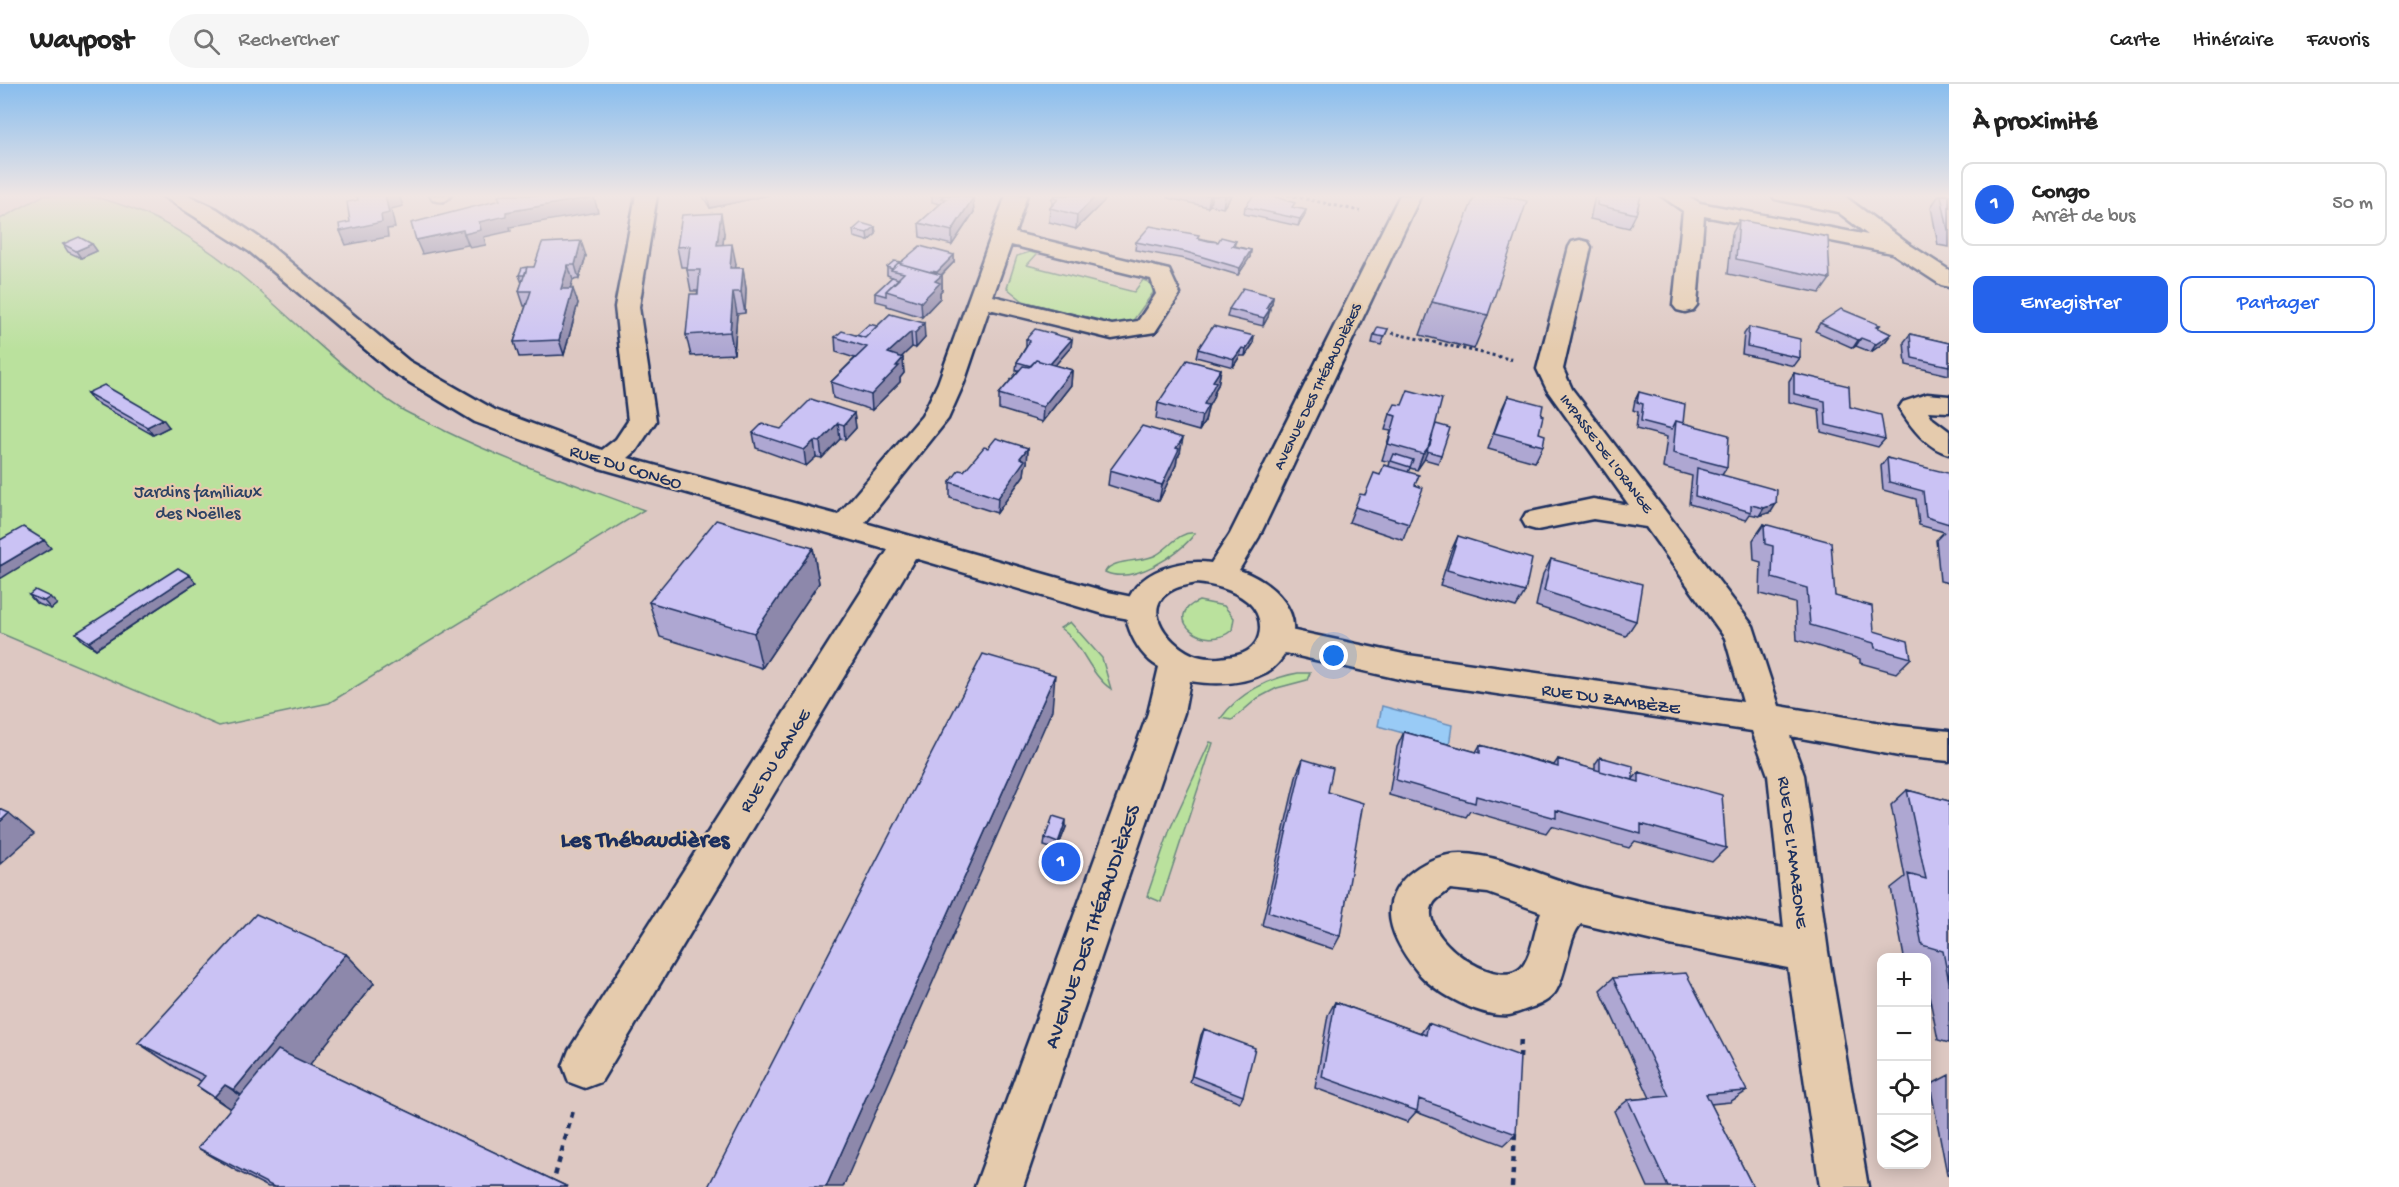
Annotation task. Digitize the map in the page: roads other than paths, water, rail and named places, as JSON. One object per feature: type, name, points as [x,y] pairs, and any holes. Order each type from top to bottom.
[{"type":"street","name":"RUE DU CONGO","points":[[257,246],[400,366],[427,384],[485,416],[606,461],[1044,583],[1107,603],[1141,609]]},
{"type":"street","points":[[606,461],[626,445],[642,421],[627,308],[638,246]]},
{"type":"street","points":[[844,528],[934,419],[951,383],[999,246]]},
{"type":"street","points":[[981,300],[1112,332],[1146,327],[1168,294],[1161,275],[1045,246]]},
{"type":"street","name":"AVENUE DES THÉBAUDIÈRES","points":[[1219,574],[1244,537],[1386,246]]},
{"type":"street","points":[[1685,304],[1690,246]]},
{"type":"street","points":[[1891,246],[1899,248],[1949,280]]},
{"type":"street","name":"IMPASSE DE L'ORANGE","points":[[1580,247],[1550,369],[1560,390],[1741,635],[1751,676],[1766,718]]},
{"type":"street","points":[[1949,404],[1927,402],[1912,408],[1923,425],[1949,445]]},
{"type":"street","name":"IMPASSE DE L'ORANGE","points":[[1537,520],[1593,509],[1656,519]]},
{"type":"street","name":"RUE DU GANGE","points":[[585,1066],[907,545]]},
{"type":"street","points":[[1196,572],[1219,574],[1248,586],[1264,599],[1276,621],[1276,639],[1270,650],[1260,660],[1239,669],[1212,672],[1177,662],[1163,654],[1148,639],[1142,627],[1141,609],[1152,589],[1174,576],[1196,572]]},
{"type":"street","name":"RUE DU ZAMBÈZE","points":[[1276,639],[1408,668],[1707,712],[1766,718],[1899,741],[1949,746]]},
{"type":"street","name":"AVENUE DES THÉBAUDIÈRES","points":[[999,1187],[1166,713],[1177,662]]},
{"type":"street","name":"RUE DE L'AMAZONE","points":[[1766,718],[1786,775],[1807,952],[1844,1187]]},
{"type":"street","name":"RUE DE L'AMAZONE","points":[[1573,905],[1556,924],[1544,974],[1530,987],[1510,995],[1453,978],[1427,954],[1411,925],[1410,903],[1423,882],[1442,873],[1472,873],[1501,879],[1573,905],[1807,952]]},
{"type":"water","points":[[1382,706],[1452,725],[1449,746],[1378,726]]},
{"type":"place","name":"Congo","points":[[1061,862]]},
{"type":"district","name":"Les Thébaudières","points":[[645,838]]},
{"type":"park label","name":"Jardins familiaux des Noëlles","points":[[198,501]]}]
